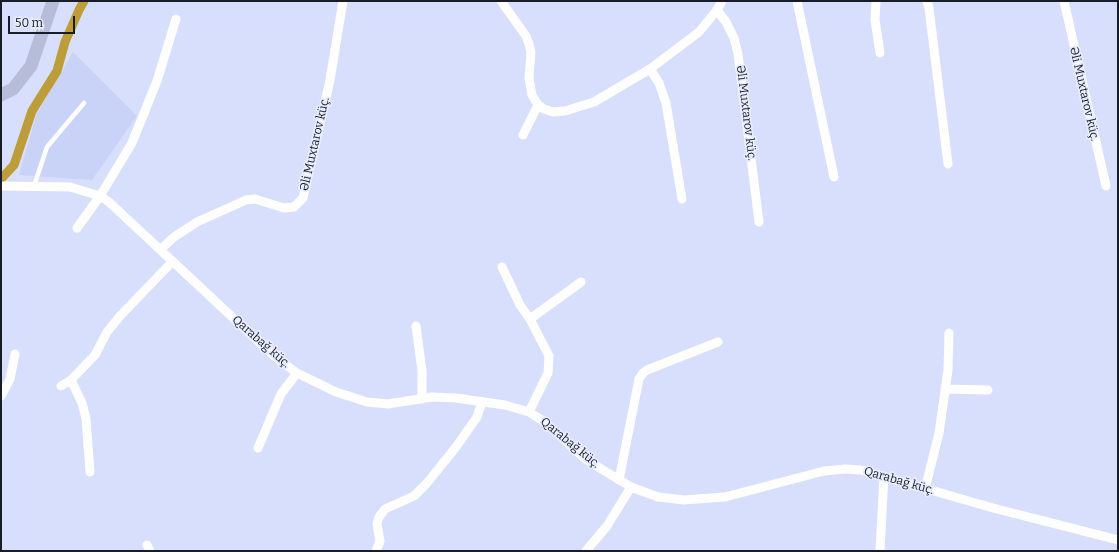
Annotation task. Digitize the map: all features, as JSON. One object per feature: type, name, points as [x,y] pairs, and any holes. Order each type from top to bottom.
[{"type":"street","points":[[1,95],[13,89],[31,66],[53,1]]},
{"type":"street","name":"Əli Muxtarov küç.","points":[[160,250],[174,237],[196,222],[246,200],[255,199],[284,208],[294,207],[302,198],[330,80],[343,1]]},
{"type":"street","points":[[501,1],[526,36],[529,44],[531,52],[529,78],[532,95],[538,105],[553,112],[565,111],[594,102],[650,69],[699,32],[717,10],[722,1]]},
{"type":"street","points":[[797,1],[834,177]]},
{"type":"street","points":[[876,1],[875,20],[880,53]]},
{"type":"street","points":[[927,1],[948,164]]},
{"type":"street","name":"Əli Muxtarov küç.","points":[[1064,1],[1106,186]]},
{"type":"street","name":"Əli Muxtarov küç.","points":[[717,10],[726,22],[734,38],[738,54],[759,222]]},
{"type":"street","points":[[77,228],[100,196],[132,143],[157,81],[176,19]]},
{"type":"street","points":[[650,69],[658,83],[666,103],[682,199]]},
{"type":"street","points":[[523,135],[538,105]]},
{"type":"street","name":"Qarabağ küç.","points":[[1,186],[70,186],[100,196],[109,202],[274,356],[297,373],[336,392],[367,402],[388,404],[432,397],[456,398],[505,406],[530,412],[545,422],[585,459],[631,488],[658,497],[684,500],[725,497],[824,471],[845,469],[861,470],[993,508],[1118,540]]},
{"type":"street","points":[[61,386],[71,380],[95,355],[107,332],[120,316],[172,262]]},
{"type":"street","points":[[502,267],[520,305],[530,319],[549,356],[548,373],[530,412]]},
{"type":"street","points":[[530,319],[581,282]]},
{"type":"street","points":[[416,326],[422,371],[422,399]]},
{"type":"street","points":[[925,489],[939,433],[948,370],[949,333]]},
{"type":"street","points":[[619,480],[640,380],[643,373],[647,370],[718,342]]},
{"type":"street","points":[[1,396],[10,379],[15,354]]},
{"type":"street","points":[[258,448],[281,394],[297,373]]},
{"type":"street","points":[[71,380],[82,402],[86,419],[90,472]]},
{"type":"street","points":[[945,388],[988,390]]},
{"type":"street","points":[[376,551],[380,541],[377,524],[379,517],[386,509],[414,496],[427,482],[456,447],[478,417],[482,402]]},
{"type":"street","points":[[880,551],[884,476]]},
{"type":"street","points":[[586,551],[607,526],[631,488]]},
{"type":"lane","points":[[34,186],[47,147],[84,103]]},
{"type":"shaded area","points":[[73,52],[137,116],[92,180],[19,175],[37,113]]},
{"type":"waterway","points":[[2,178],[14,165],[32,111],[57,71],[65,42],[84,1]]}]
